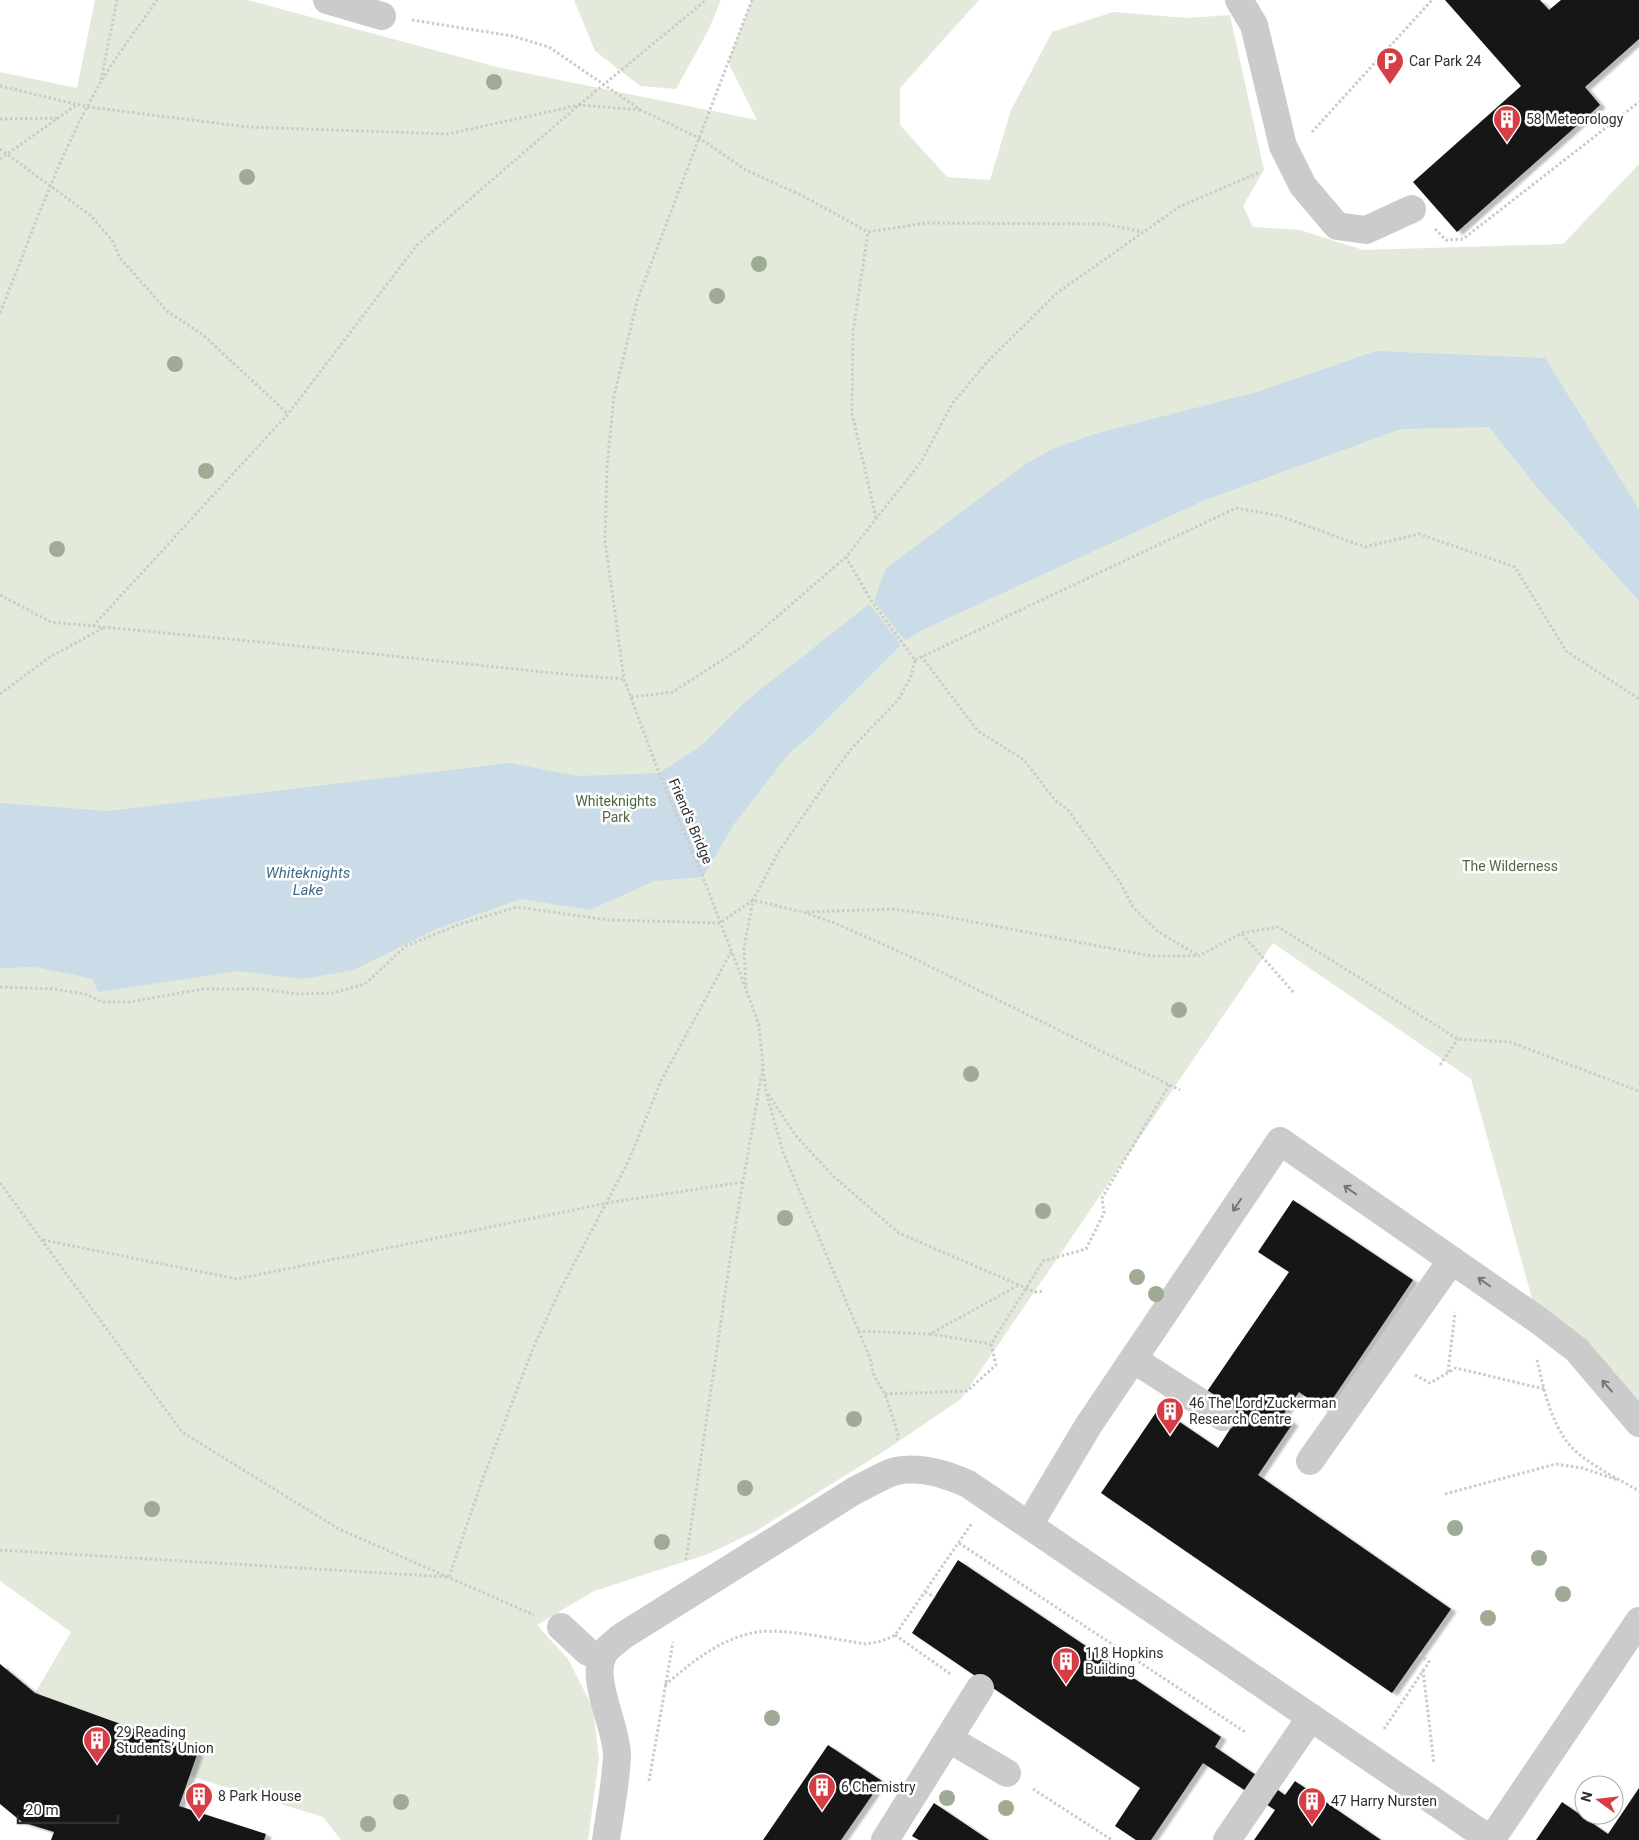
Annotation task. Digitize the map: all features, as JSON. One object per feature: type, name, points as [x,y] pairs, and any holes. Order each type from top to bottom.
[{"type":"street","points":[[327,0],[382,16]]},
{"type":"street","points":[[1240,0],[1254,25],[1283,146],[1303,186],[1337,226],[1366,230],[1412,209]]},
{"type":"street","points":[[1029,1526],[1088,1426],[1280,1141],[1524,1310],[1577,1350],[1639,1423]]},
{"type":"street","points":[[1310,1462],[1456,1263]]},
{"type":"street","points":[[1133,1359],[1223,1417]]},
{"type":"street","points":[[606,1840],[617,1754],[612,1723],[602,1694],[602,1658],[605,1651],[621,1638],[854,1491],[895,1472],[923,1470],[948,1476],[968,1484],[1491,1840],[1639,1621]]},
{"type":"street","points":[[561,1627],[588,1652],[602,1658]]},
{"type":"street","points":[[885,1840],[979,1690]]},
{"type":"street","points":[[1227,1840],[1311,1717]]},
{"type":"street","points":[[949,1738],[1007,1773]]},
{"type":"path","points":[[100,84],[117,0]]},
{"type":"path","points":[[0,312],[50,187],[88,107],[100,84],[157,0]]},
{"type":"path","points":[[94,626],[288,414],[417,245],[579,105],[706,0]]},
{"type":"path","name":"Friend's Bridge","points":[[752,0],[638,298],[614,396],[607,466],[605,540],[624,679],[659,773],[703,878],[759,1025],[763,1066]]},
{"type":"path","points":[[631,697],[673,692],[742,647],[846,557],[921,462],[952,404],[987,362],[1057,293],[1179,207],[1289,158],[1432,0]]},
{"type":"path","points":[[382,16],[512,36],[549,47],[641,110],[699,138],[746,170],[803,196],[868,232],[926,223],[1103,224],[1144,232]]},
{"type":"path","points":[[0,86],[88,107],[248,127],[448,134],[579,105],[641,110]]},
{"type":"path","points":[[1412,209],[1446,240],[1463,240],[1639,102]]},
{"type":"path","points":[[0,160],[78,104]]},
{"type":"path","points":[[0,120],[59,118]]},
{"type":"path","points":[[0,149],[90,215],[112,240],[120,258],[167,311],[203,335],[288,414]]},
{"type":"path","points":[[868,232],[854,332],[852,413],[876,519]]},
{"type":"path","points":[[914,660],[1236,508],[1280,516],[1365,547],[1419,534],[1514,567],[1566,651],[1639,699]]},
{"type":"path","points":[[746,989],[744,948],[753,900],[779,852],[828,780],[852,748],[898,700],[910,679],[914,660],[872,602],[846,557]]},
{"type":"path","points":[[0,596],[50,622],[467,665],[624,679]]},
{"type":"path","points":[[0,694],[50,658],[105,627]]},
{"type":"path","points":[[921,656],[978,731],[1024,760],[1055,800],[1068,810],[1120,882],[1133,907],[1157,931],[1200,956]]},
{"type":"path","points":[[0,987],[54,989],[85,994],[102,1002],[128,1002],[204,989],[261,988],[297,994],[333,993],[365,984],[406,946],[460,924],[517,907],[608,920],[720,923],[753,900],[803,912],[837,924],[909,956],[1180,1090]]},
{"type":"path","points":[[803,912],[892,909],[1151,956],[1200,956],[1242,933],[1278,927],[1458,1039],[1510,1042],[1639,1090]]},
{"type":"path","points":[[1242,933],[1295,994]]},
{"type":"path","points":[[448,1577],[483,1478],[534,1346],[558,1294],[608,1203],[629,1160],[662,1081],[732,952]]},
{"type":"path","points":[[1440,1065],[1458,1039]]},
{"type":"path","points":[[763,1066],[766,1092],[783,1152],[870,1358],[874,1376],[884,1394],[898,1434],[895,1472]]},
{"type":"path","points":[[649,1782],[664,1685],[681,1601],[743,1182],[763,1066]]},
{"type":"path","points":[[884,1394],[967,1391],[996,1364],[991,1344],[1043,1260],[1086,1249],[1104,1213],[1102,1198],[1170,1085]]},
{"type":"path","points":[[766,1092],[796,1136],[833,1176],[899,1233],[1035,1292],[1044,1291]]},
{"type":"path","points":[[0,1182],[182,1432],[339,1529],[561,1627]]},
{"type":"path","points":[[42,1240],[237,1279],[608,1203],[743,1182]]},
{"type":"path","points":[[1448,1373],[1456,1263]]},
{"type":"path","points":[[930,1334],[1019,1285]]},
{"type":"path","points":[[1524,1310],[1544,1389],[1563,1437],[1580,1455],[1639,1491]]},
{"type":"path","points":[[858,1331],[930,1334],[991,1344]]},
{"type":"path","points":[[1415,1375],[1430,1383],[1456,1368],[1544,1389]]},
{"type":"path","points":[[1444,1494],[1556,1464],[1582,1468],[1624,1482]]},
{"type":"path","points":[[664,1685],[693,1661],[729,1640],[759,1632],[866,1644],[895,1635],[989,1498]]},
{"type":"path","points":[[959,1542],[1244,1732]]},
{"type":"path","points":[[0,1550],[448,1577]]},
{"type":"path","points":[[925,1592],[935,1597]]},
{"type":"path","points":[[895,1635],[979,1690]]},
{"type":"path","points":[[1382,1731],[1429,1662],[1419,1654]]},
{"type":"path","points":[[1424,1670],[1438,1804]]},
{"type":"path","points":[[1007,1773],[1112,1840]]},
{"type":"green space","name":"Whiteknights Park","points":[[95,0],[247,0],[501,68],[757,120],[728,62],[752,0],[979,0],[900,88],[900,125],[947,177],[990,180],[1011,110],[1052,32],[1113,12],[1187,18],[1230,15],[1264,170],[1243,206],[1253,227],[1300,230],[1363,250],[1563,244],[1639,164],[1639,1423],[1538,1320],[1471,1079],[1273,943],[961,1399],[886,1450],[756,1531],[708,1554],[594,1591],[537,1625],[568,1659],[593,1708],[599,1759],[588,1840],[341,1840],[323,1817],[190,1776],[198,1752],[35,1693],[71,1632],[0,1581],[0,72],[77,88]]},
{"type":"green space","points":[[574,0],[721,0],[708,31],[676,89],[640,86],[595,51]]},
{"type":"water","points":[[1376,351],[1545,358],[1639,509],[1639,601],[1540,491],[1489,427],[1401,429],[1205,500],[920,631],[906,640],[874,601],[886,568],[1026,464],[1054,448],[1098,433],[1257,392]]},
{"type":"water","name":"Whiteknights Lake","points":[[869,604],[896,637],[900,646],[809,737],[791,751],[734,824],[703,877],[654,881],[590,910],[521,899],[436,929],[354,970],[303,979],[238,971],[98,992],[93,979],[35,967],[0,968],[0,803],[109,811],[509,763],[578,776],[659,773],[701,746],[746,701]]},
{"type":"building","name":"58 Meteorology","points":[[1445,0],[1540,0],[1549,10],[1561,0],[1639,0],[1639,39],[1585,87],[1600,105],[1457,232],[1413,182],[1521,86]]},
{"type":"building","name":"46 The Lord Zuckerman Research Centre","points":[[1293,1200],[1413,1280],[1325,1410],[1299,1392],[1283,1415],[1293,1423],[1258,1475],[1451,1609],[1392,1693],[1101,1493],[1159,1408],[1218,1448],[1239,1415],[1206,1393],[1289,1272],[1258,1252]]},
{"type":"building","name":"118 Hopkins Building","points":[[958,1560],[1221,1737],[1215,1747],[1285,1795],[1295,1781],[1381,1840],[1254,1840],[1275,1810],[1203,1763],[1151,1840],[1136,1840],[1115,1826],[1140,1788],[912,1633]]},
{"type":"building","name":"29 Reading Students’ Union","points":[[0,1664],[35,1693],[198,1752],[179,1806],[266,1834],[264,1840],[51,1840],[54,1832],[22,1822],[0,1804]]},
{"type":"building","name":"6 Chemistry","points":[[828,1745],[882,1781],[841,1840],[763,1840]]},
{"type":"building","points":[[1639,1788],[1639,1840],[1536,1840],[1562,1802],[1574,1810],[1574,1825],[1595,1825],[1608,1834],[1614,1825],[1624,1825],[1624,1810]]},
{"type":"building","points":[[934,1803],[989,1840],[919,1840],[912,1836]]},
{"type":"place","name":"Car Park 24","points":[[1390,85]]},
{"type":"place","name":"58 Meteorology","points":[[1507,143]]},
{"type":"place","name":"46 The Lord Zuckerman Research Centre","points":[[1170,1435]]},
{"type":"place","name":"118 Hopkins Building","points":[[1066,1685]]},
{"type":"place","name":"29 Reading Students’ Union","points":[[97,1764]]},
{"type":"place","name":"6 Chemistry","points":[[822,1811]]},
{"type":"place","name":"8 Park House","points":[[199,1820]]},
{"type":"place","name":"47 Harry Nursten","points":[[1312,1825]]},
{"type":"park label","name":"The Wilderness","points":[[1510,866]]}]
